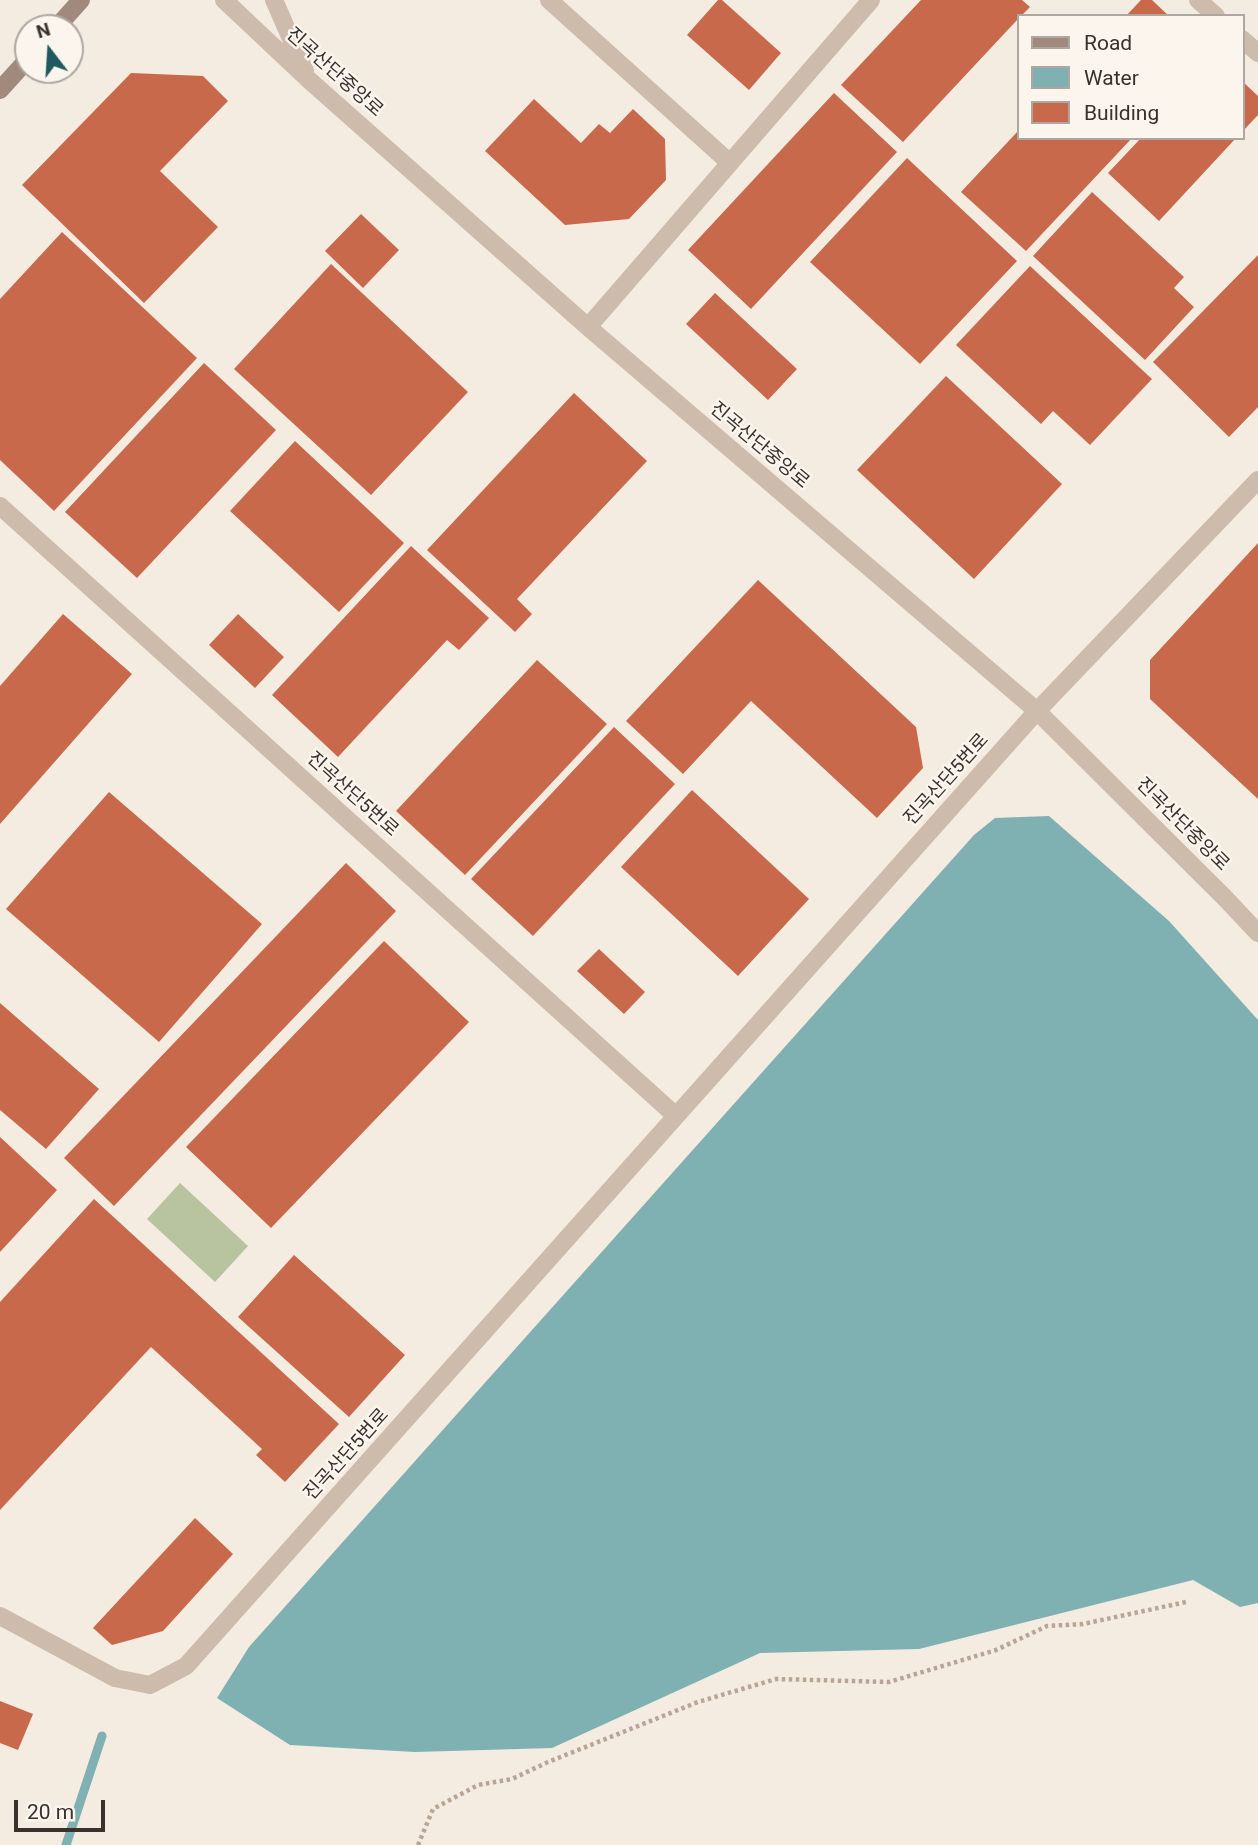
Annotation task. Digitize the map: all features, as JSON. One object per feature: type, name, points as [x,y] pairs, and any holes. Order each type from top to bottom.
[{"type":"main road","points":[[68,14],[81,0]]},
{"type":"main road","points":[[0,89],[14,74]]},
{"type":"street","name":"진곡산단중앙로","points":[[224,0],[309,80],[588,327],[1037,710],[1258,933]]},
{"type":"street","points":[[274,0],[309,80]]},
{"type":"street","points":[[549,0],[730,163]]},
{"type":"street","points":[[588,327],[871,0]]},
{"type":"street","points":[[1198,0],[1214,14]]},
{"type":"street","points":[[1244,41],[1258,53]]},
{"type":"street","name":"진곡산단5번로","points":[[0,1616],[115,1678],[150,1685],[187,1666],[1037,710],[1258,480]]},
{"type":"street","name":"진곡산단5번로","points":[[0,506],[676,1116]]},
{"type":"path","points":[[418,1845],[433,1809],[478,1785],[512,1779],[698,1702],[776,1679],[889,1682],[996,1650],[1047,1626],[1083,1624],[1186,1602]]},
{"type":"green space","points":[[180,1183],[248,1246],[215,1282],[147,1219]]},
{"type":"water","points":[[1049,816],[1169,921],[1258,1020],[1258,1603],[1240,1607],[1193,1580],[919,1649],[760,1653],[552,1748],[415,1752],[290,1745],[217,1698],[249,1647],[974,835],[995,818]]},
{"type":"building","points":[[718,0],[722,0],[781,53],[749,90],[687,35]]},
{"type":"building","points":[[921,0],[1022,0],[1030,7],[1023,14],[1016,14],[1016,21],[903,142],[841,85]]},
{"type":"building","points":[[1141,0],[1152,0],[1167,14],[1128,14]]},
{"type":"building","points":[[131,73],[203,76],[228,101],[160,171],[218,227],[144,303],[22,185]]},
{"type":"building","points":[[1244,83],[1258,96],[1258,115],[1244,130]]},
{"type":"building","points":[[834,93],[897,152],[751,309],[688,250]]},
{"type":"building","points":[[534,99],[581,143],[599,124],[610,133],[633,109],[665,139],[666,180],[629,219],[565,225],[485,151]]},
{"type":"building","points":[[1016,133],[1016,140],[1130,140],[1026,251],[961,192]]},
{"type":"building","points":[[1139,140],[1234,140],[1159,221],[1108,173]]},
{"type":"building","points":[[907,158],[1017,261],[920,364],[810,262]]},
{"type":"building","points":[[1092,192],[1184,277],[1174,288],[1194,307],[1145,360],[1033,256]]},
{"type":"building","points":[[361,214],[399,250],[363,288],[325,251]]},
{"type":"building","points":[[62,232],[197,358],[54,511],[0,460],[0,299]]},
{"type":"building","points":[[1258,255],[1258,407],[1229,437],[1153,362]]},
{"type":"building","points":[[331,264],[468,392],[371,495],[234,369]]},
{"type":"building","points":[[1030,266],[1152,379],[1090,445],[1053,411],[1041,424],[956,345]]},
{"type":"building","points":[[715,293],[797,369],[768,400],[686,324]]},
{"type":"building","points":[[204,363],[276,430],[137,578],[65,512]]},
{"type":"building","points":[[946,376],[1062,484],[974,579],[857,470]]},
{"type":"building","points":[[574,393],[647,461],[517,599],[532,614],[515,632],[427,550]]},
{"type":"building","points":[[295,441],[404,543],[339,612],[230,511]]},
{"type":"building","points":[[1258,543],[1258,799],[1150,699],[1150,660]]},
{"type":"building","points":[[411,546],[489,618],[459,650],[447,640],[338,757],[272,695]]},
{"type":"building","points":[[758,580],[916,727],[923,768],[877,818],[751,701],[683,774],[626,721]]},
{"type":"building","points":[[63,614],[132,674],[0,824],[0,686]]},
{"type":"building","points":[[238,614],[284,657],[255,688],[209,645]]},
{"type":"building","points":[[537,660],[607,724],[465,875],[396,811]]},
{"type":"building","points":[[614,727],[675,784],[533,936],[471,879]]},
{"type":"building","points":[[692,790],[809,899],[738,976],[621,867]]},
{"type":"building","points":[[109,792],[262,924],[159,1042],[6,909]]},
{"type":"building","points":[[346,863],[396,911],[114,1206],[64,1158]]},
{"type":"building","points":[[384,941],[469,1022],[271,1228],[186,1147]]},
{"type":"building","points":[[599,949],[645,992],[624,1014],[577,971]]},
{"type":"building","points":[[0,1003],[99,1089],[46,1149],[0,1110]]},
{"type":"building","points":[[0,1137],[57,1190],[0,1252]]},
{"type":"building","points":[[94,1199],[339,1424],[285,1482],[256,1455],[262,1449],[151,1347],[0,1510],[0,1302]]},
{"type":"building","points":[[294,1255],[405,1355],[349,1417],[238,1317]]},
{"type":"building","points":[[195,1518],[233,1554],[163,1631],[112,1645],[93,1628]]},
{"type":"building","points":[[0,1701],[33,1714],[18,1750],[0,1743]]},
{"type":"waterway","points":[[66,1845],[102,1736]]}]
